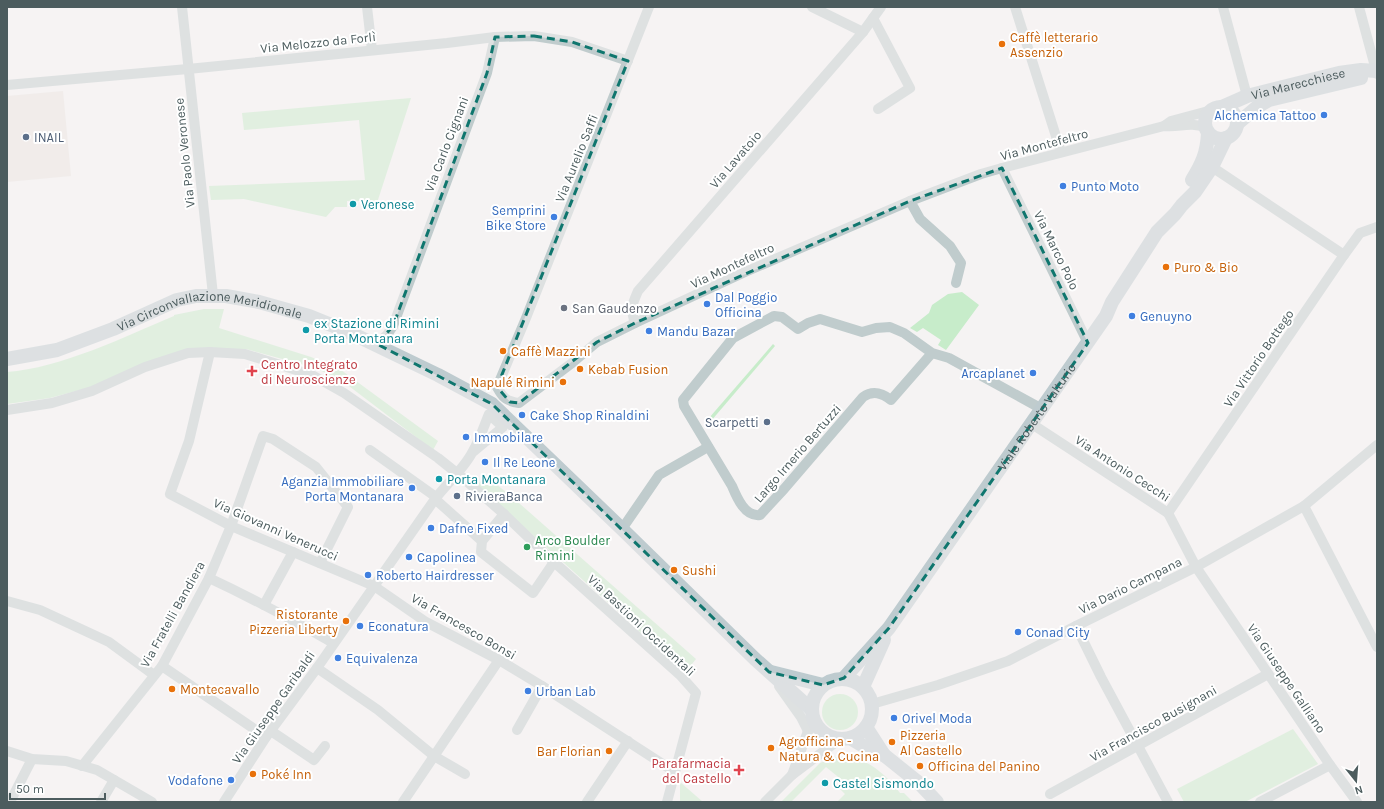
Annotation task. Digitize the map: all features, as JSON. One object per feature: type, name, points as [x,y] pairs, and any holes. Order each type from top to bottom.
[{"type":"street","name":"Via Paolo Veronese","points":[[182,7],[213,296]]},
{"type":"street","points":[[367,7],[372,50]]},
{"type":"street","name":"Via Aurelio Saffi","points":[[572,363],[519,403],[510,402],[502,396],[497,387],[526,318],[649,7]]},
{"type":"street","points":[[812,7],[863,32]]},
{"type":"street","name":"Via Lavatoio","points":[[635,323],[631,306],[638,291],[863,32],[881,7]]},
{"type":"street","points":[[1015,7],[1061,152]]},
{"type":"street","points":[[1223,7],[1246,96]]},
{"type":"street","points":[[1359,7],[1377,72]]},
{"type":"street","points":[[873,18],[910,88],[878,109]]},
{"type":"street","name":"Via Melozzo da Forlì","points":[[7,85],[188,69],[440,44],[495,37],[534,36],[572,42],[628,61]]},
{"type":"street","name":"Via Carlo Cignani","points":[[377,344],[387,335],[393,326],[487,73],[495,37]]},
{"type":"street","name":"Via Marecchiese","points":[[1217,109],[1246,96],[1339,73],[1360,70],[1377,72]]},
{"type":"street","name":"Via Marecchiese","points":[[1237,124],[1257,107],[1269,100],[1361,78],[1377,72]]},
{"type":"street","points":[[1217,109],[1232,112],[1235,116],[1237,124],[1234,133],[1226,138],[1217,139],[1207,131],[1205,119],[1217,109]]},
{"type":"street","name":"Via Montefeltro","points":[[1164,126],[1171,121],[1217,109]]},
{"type":"street","name":"Via Montefeltro","points":[[572,363],[597,342],[635,323],[746,272],[910,201],[981,174],[1164,126],[1174,127],[1187,124],[1197,124],[1207,131]]},
{"type":"street","name":"Viale Roberto Valturio","points":[[1182,205],[1188,187],[1205,156],[1207,131]]},
{"type":"street","name":"Viale Roberto Valturio","points":[[844,678],[889,628],[1088,343],[1106,316],[1112,302],[1157,232],[1195,192],[1212,166],[1226,138]]},
{"type":"street","points":[[1212,166],[1344,255]]},
{"type":"street","name":"Via Marco Polo","points":[[1002,168],[1088,343]]},
{"type":"street","points":[[910,201],[920,219],[950,246],[961,263],[956,283]]},
{"type":"street","name":"Via Vittorio Bottego","points":[[1168,513],[1360,233],[1377,227]]},
{"type":"street","name":"Via Circonvallazione Meridionale","points":[[7,359],[57,350],[113,329],[178,300],[196,296],[246,299],[297,312],[326,322],[377,344],[490,409],[622,529],[769,672],[812,710]]},
{"type":"street","name":"Largo Irnerio Bertuzzi","points":[[932,353],[890,400],[883,394],[868,393],[863,397],[760,515],[754,516],[746,511],[684,406],[683,400],[733,338],[774,316],[782,317],[798,329],[813,320],[820,319],[862,332],[876,328],[890,327],[904,333],[932,353],[949,358],[1042,409]]},
{"type":"street","name":"Via Bastioni Occidentali","points":[[7,410],[52,403],[92,391],[145,367],[188,353],[210,352],[245,354],[312,375],[350,397],[438,458],[504,514],[554,562],[680,675],[696,693],[675,772]]},
{"type":"street","name":"Via Giovanni Venerucci","points":[[210,352],[189,441],[170,494],[231,526],[374,586]]},
{"type":"street","points":[[473,452],[490,409]]},
{"type":"street","points":[[473,452],[503,427],[490,409]]},
{"type":"street","name":"Via Antonio Cecchi","points":[[1032,424],[1168,513],[1196,567]]},
{"type":"street","name":"Via Fratelli Bandiera","points":[[82,766],[162,666],[209,578],[231,526],[263,436],[273,439],[316,467],[348,507],[320,563]]},
{"type":"street","name":"Via Dario Campana","points":[[872,704],[938,685],[1008,661],[1196,567],[1304,506],[1377,445]]},
{"type":"street","points":[[622,529],[659,475],[708,447]]},
{"type":"street","points":[[370,450],[436,498],[482,541]]},
{"type":"street","name":"Via Giuseppe Garibaldi","points":[[224,802],[268,734],[317,668],[333,643],[436,498],[457,474],[473,452]]},
{"type":"street","points":[[1304,506],[1377,647]]},
{"type":"street","points":[[504,514],[482,541],[481,552],[533,593],[554,562]]},
{"type":"street","points":[[264,605],[293,552]]},
{"type":"street","name":"Via Giuseppe Galliano","points":[[1196,567],[1330,765],[1357,802]]},
{"type":"street","points":[[209,578],[297,622],[333,643]]},
{"type":"street","name":"Via Francesco Bonsi","points":[[374,586],[426,622],[499,660],[675,772]]},
{"type":"street","points":[[7,601],[40,610],[109,642],[154,675]]},
{"type":"street","points":[[1076,626],[1168,802]]},
{"type":"street","name":"Viale Roberto Valturio","points":[[864,687],[889,628]]},
{"type":"street","points":[[403,802],[499,660]]},
{"type":"street","points":[[162,666],[268,734],[314,760],[325,746]]},
{"type":"street","points":[[317,668],[378,710],[434,756],[465,774]]},
{"type":"street","points":[[769,672],[823,685]]},
{"type":"street","points":[[769,672],[801,718],[812,728],[826,734],[845,738],[884,755]]},
{"type":"street","name":"Via Francisco Busignani","points":[[1050,794],[1268,674]]},
{"type":"street","points":[[765,802],[792,775],[845,738],[860,733],[866,727],[872,714],[872,704],[864,687],[844,678],[830,681],[823,685],[814,696],[812,728],[792,775]]},
{"type":"street","points":[[517,730],[542,686]]},
{"type":"street","points":[[866,727],[884,755],[919,783],[937,802]]},
{"type":"street","points":[[587,802],[628,741]]},
{"type":"street","points":[[7,751],[32,759],[66,761],[97,770],[152,802]]},
{"type":"street","points":[[10,802],[32,759]]},
{"type":"street","points":[[1260,802],[1330,765]]},
{"type":"street","points":[[667,802],[675,772]]},
{"type":"street","points":[[101,802],[114,780]]},
{"type":"highlighted area","points":[[534,36],[572,42],[628,61],[497,387],[510,402],[519,403],[597,342],[635,323],[910,201],[1002,168],[1088,343],[889,628],[844,678],[823,685],[769,672],[492,404],[377,344],[393,326],[487,73],[495,37]]},
{"type":"shaded area","points":[[63,91],[71,176],[7,182],[7,96]]},
{"type":"green space","points":[[411,98],[375,209],[361,207],[361,201],[347,201],[347,207],[335,207],[326,217],[244,199],[211,200],[209,186],[365,180],[359,120],[244,130],[242,113]]},
{"type":"green space","points":[[962,292],[979,305],[946,350],[938,345],[941,340],[923,328],[917,332],[910,328],[929,313],[932,305],[948,294]]},
{"type":"green space","points":[[204,309],[224,309],[219,328],[311,357],[341,370],[438,441],[433,450],[341,380],[315,368],[246,349],[188,349],[91,387],[50,398],[7,404],[7,372],[49,365],[113,342],[174,315]]},
{"type":"green space","points":[[773,344],[775,346],[711,421],[709,418]]},
{"type":"green space","points":[[486,476],[511,496],[696,659],[684,674],[623,616],[477,485]]},
{"type":"green space","points":[[840,694],[853,699],[858,712],[853,725],[840,730],[827,725],[822,712],[827,699]]},
{"type":"green space","points":[[1293,729],[1318,764],[1245,802],[1184,802],[1177,789]]},
{"type":"green space","points":[[835,757],[850,757],[872,766],[890,781],[900,793],[904,793],[913,802],[837,802],[845,794],[836,785],[842,780],[826,767],[791,802],[782,801],[820,763]]},
{"type":"green space","points":[[680,782],[703,802],[680,802]]},
{"type":"place","name":"Caffè letterario Assenzio","points":[[1002,44]]},
{"type":"place","name":"Alchemica Tattoo","points":[[1324,115]]},
{"type":"place","name":"INAIL","points":[[26,137]]},
{"type":"place","name":"Punto Moto","points":[[1063,186]]},
{"type":"place","name":"Veronese","points":[[353,204]]},
{"type":"place","name":"Semprini Bike Store","points":[[554,217]]},
{"type":"place","name":"Puro & Bio","points":[[1166,267]]},
{"type":"place","name":"Dal Poggio Officina","points":[[707,304]]},
{"type":"place","name":"San Gaudenzo","points":[[564,308]]},
{"type":"place","name":"Genuyno","points":[[1132,316]]},
{"type":"place","name":"ex Stazione di Rimini Porta Montanara","points":[[306,330]]},
{"type":"place","name":"Mandu Bazar","points":[[649,331]]},
{"type":"place","name":"Caffè Mazzini","points":[[503,351]]},
{"type":"place","name":"Kebab Fusion","points":[[580,369]]},
{"type":"place","name":"Centro Integrato di Neuroscienze","points":[[252,371]]},
{"type":"place","name":"Arcaplanet","points":[[1033,373]]},
{"type":"place","name":"Napulé Rimini","points":[[563,382]]},
{"type":"place","name":"Cake Shop Rinaldini","points":[[522,415]]},
{"type":"place","name":"Scarpetti","points":[[767,422]]},
{"type":"place","name":"Immobilare","points":[[466,437]]},
{"type":"place","name":"Il Re Leone","points":[[485,462]]},
{"type":"place","name":"Porta Montanara","points":[[439,479]]},
{"type":"place","name":"Aganzia Immobiliare Porta Montanara","points":[[412,488]]},
{"type":"place","name":"RivieraBanca","points":[[457,496]]},
{"type":"place","name":"Dafne Fixed","points":[[431,528]]},
{"type":"place","name":"Arco Boulder Rimini","points":[[527,547]]},
{"type":"place","name":"Capolinea","points":[[409,557]]},
{"type":"place","name":"Sushi","points":[[674,570]]},
{"type":"place","name":"Roberto Hairdresser","points":[[368,575]]},
{"type":"place","name":"Ristorante Pizzeria Liberty","points":[[346,621]]},
{"type":"place","name":"Econatura","points":[[360,626]]},
{"type":"place","name":"Conad City","points":[[1018,632]]},
{"type":"place","name":"Equivalenza","points":[[338,658]]},
{"type":"place","name":"Montecavallo","points":[[172,689]]},
{"type":"place","name":"Urban Lab","points":[[528,691]]},
{"type":"place","name":"Orivel Moda","points":[[894,718]]},
{"type":"place","name":"Pizzeria Al Castello","points":[[892,742]]},
{"type":"place","name":"Agrofficina - Natura & Cucina","points":[[771,748]]},
{"type":"place","name":"Bar Florian","points":[[609,751]]},
{"type":"place","name":"Officina del Panino","points":[[920,766]]},
{"type":"place","name":"Parafarmacia del Castello","points":[[739,770]]},
{"type":"place","name":"Poké Inn","points":[[253,774]]},
{"type":"place","name":"Vodafone","points":[[231,780]]},
{"type":"place","name":"Castel Sismondo","points":[[825,783]]}]
